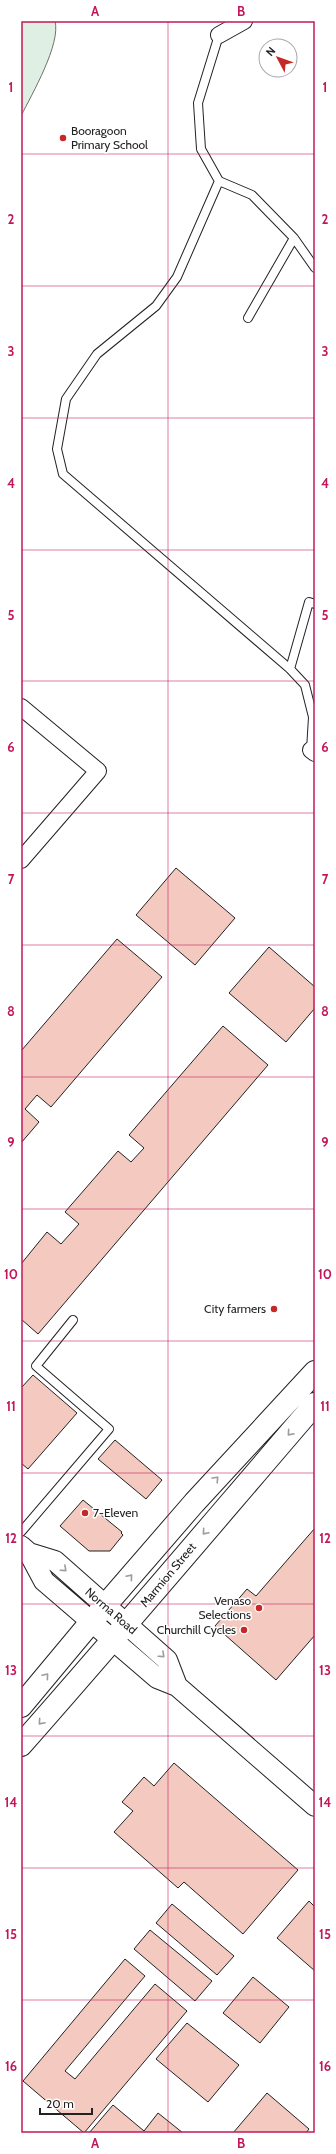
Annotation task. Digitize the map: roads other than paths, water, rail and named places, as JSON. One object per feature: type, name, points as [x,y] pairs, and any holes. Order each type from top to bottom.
[{"type":"main road","points":[[21,1706],[105,1605],[194,1504],[315,1372]]},
{"type":"main road","name":"Marmion Street","points":[[21,1745],[120,1633],[154,1590],[315,1404]]},
{"type":"street","points":[[220,35],[244,21]]},
{"type":"street","points":[[21,707],[98,771],[21,860]]},
{"type":"street","name":"Norma Road","points":[[25,1550],[55,1561],[105,1605],[120,1633]]},
{"type":"street","name":"Norma Road","points":[[25,1550],[44,1582],[91,1622],[120,1633],[167,1660],[177,1686],[315,1806]]},
{"type":"lane","points":[[220,35],[198,103],[201,149],[218,181],[252,195],[294,238],[315,268]]},
{"type":"lane","points":[[218,181],[177,278],[156,306],[97,354],[66,399],[57,449],[63,474],[290,669],[305,685],[313,717],[313,751]]},
{"type":"lane","points":[[248,318],[294,238]]},
{"type":"lane","points":[[290,669],[309,602],[315,604]]},
{"type":"lane","points":[[21,1532],[109,1429],[36,1366],[74,1320]]},
{"type":"place","name":"Booragoon Primary School","points":[[63,138]]},
{"type":"place","name":"City farmers","points":[[274,1309]]},
{"type":"place","name":"7-Eleven","points":[[85,1513]]},
{"type":"place","name":"Venaso Selections","points":[[259,1608]]},
{"type":"place","name":"Churchill Cycles","points":[[244,1630]]}]
